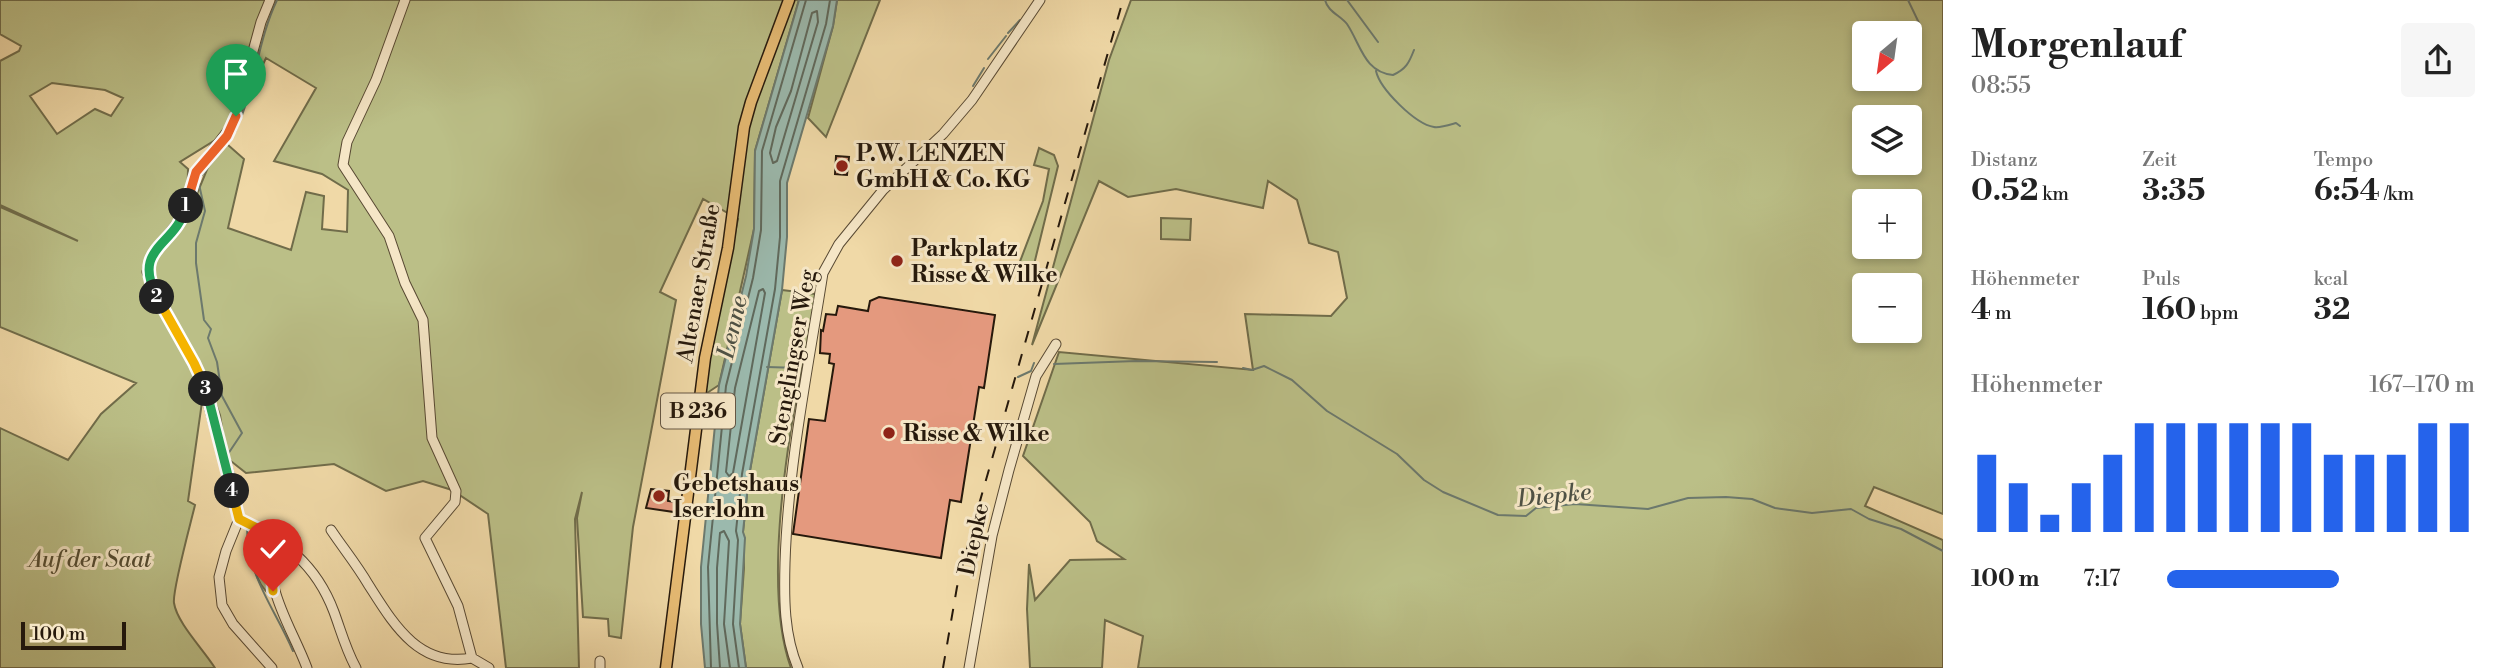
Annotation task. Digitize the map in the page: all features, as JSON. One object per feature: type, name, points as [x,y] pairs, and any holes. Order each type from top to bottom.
[{"type":"main road","name":"Altenaer Straße","points":[[666,668],[705,358],[728,248],[739,156],[751,102],[789,0]]},
{"type":"street","points":[[270,0],[233,124],[196,172],[183,216],[151,257],[147,269],[152,287],[194,363],[208,396],[239,519],[219,578],[222,605],[233,624],[272,668]]},
{"type":"street","points":[[405,0],[343,157],[347,174],[389,236],[405,284],[423,320],[428,356],[431,433],[435,448],[456,491],[455,502],[421,535],[458,606],[472,658],[489,668]]},
{"type":"street","name":"Stenglingser Weg","points":[[798,668],[787,632],[786,537],[790,483],[823,273],[839,244],[883,190],[943,134],[972,100],[1040,0]]},
{"type":"street","name":"Diepke","points":[[969,668],[992,536],[1009,470],[1036,376],[1056,344]]},
{"type":"street","points":[[239,519],[275,537],[302,559],[327,594],[356,668]]},
{"type":"street","points":[[331,530],[368,584],[382,610],[400,631],[418,647],[440,660],[457,662],[472,658]]},
{"type":"street","points":[[275,537],[271,554],[273,591],[307,668]]},
{"type":"green space","name":"Auf der Saat","points":[[0,0],[799,0],[755,151],[754,229],[719,385],[704,395],[710,352],[738,219],[703,199],[660,292],[676,300],[633,527],[621,638],[609,636],[608,619],[583,617],[577,518],[582,492],[575,519],[579,668],[506,668],[488,514],[452,490],[423,481],[386,491],[334,464],[246,473],[227,458],[220,415],[203,371],[160,289],[203,395],[188,501],[195,505],[174,603],[185,628],[215,668],[0,668],[0,428],[68,460],[101,414],[136,383],[0,327],[0,207],[78,241],[0,205],[0,61],[19,51],[21,46],[0,34]],"holes":[[[266,58],[316,88],[274,161],[322,174],[348,190],[347,232],[322,229],[324,196],[306,192],[291,250],[228,228],[244,159],[220,138],[187,218],[188,169],[180,162],[233,129]],[[52,83],[105,90],[123,98],[111,116],[95,109],[57,134],[30,96]]]},
{"type":"green space","points":[[837,0],[880,0],[826,137],[808,118],[833,26]]},
{"type":"green space","points":[[1131,0],[1943,0],[1943,514],[1874,487],[1865,506],[1943,540],[1943,668],[1138,668],[1143,636],[1105,620],[1102,668],[1030,668],[1027,609],[1029,564],[1035,600],[1070,560],[1124,559],[1097,541],[1090,522],[1023,456],[1059,352],[1253,370],[1245,314],[1331,316],[1347,298],[1338,252],[1309,243],[1297,200],[1268,181],[1263,208],[1176,189],[1128,197],[1099,181],[1032,345],[1109,60]]},
{"type":"green space","points":[[1039,148],[1054,155],[1058,166],[1030,281],[1016,272],[1043,201],[1049,169],[1034,165]]},
{"type":"green space","points":[[1161,218],[1191,219],[1190,240],[1161,239]]},
{"type":"green space","points":[[782,290],[823,295],[800,378],[783,485],[778,564],[779,602],[783,637],[791,668],[746,668],[740,624],[744,568],[743,532],[749,476]]},
{"type":"green space","points":[[252,527],[267,537],[271,596],[256,573]]},
{"type":"water","points":[[799,0],[837,0],[833,26],[787,183],[787,237],[782,290],[749,476],[743,532],[745,538],[740,624],[746,668],[705,668],[701,624],[701,567],[719,385],[746,276],[754,229],[755,151]]},
{"type":"building","name":"P.W. LENZEN GmbH & Co. KG","points":[[836,156],[849,157],[847,175],[835,174]]},
{"type":"building","name":"Risse & Wilke","points":[[879,297],[995,315],[984,388],[979,387],[961,502],[950,500],[941,558],[793,534],[809,419],[825,421],[834,364],[829,363],[830,354],[820,353],[821,330],[823,331],[826,314],[836,315],[838,306],[868,311],[870,301]]},
{"type":"building","name":"Gebetshaus Iserlohn","points":[[651,489],[669,491],[668,501],[675,502],[674,512],[646,508]]},
{"type":"waterway","points":[[235,132],[277,0]]},
{"type":"waterway","points":[[1325,0],[1329,8],[1347,24],[1369,63],[1383,73],[1393,75],[1401,70],[1414,50]]},
{"type":"waterway","points":[[1347,0],[1378,42]]},
{"type":"waterway","points":[[1908,0],[1918,21]]},
{"type":"waterway","points":[[1008,33],[1020,20]]},
{"type":"waterway","points":[[988,59],[1006,36]]},
{"type":"waterway","points":[[973,86],[984,68]]},
{"type":"waterway","points":[[1376,71],[1391,96],[1417,120],[1434,127],[1456,123],[1460,126]]},
{"type":"waterway","points":[[226,145],[198,180],[205,211],[196,243],[196,263],[204,320],[211,329],[208,338],[217,362],[222,396],[242,433],[228,454],[241,498]]},
{"type":"waterway","name":"Diepke","points":[[1054,364],[1217,362]]},
{"type":"waterway","name":"Diepke","points":[[1018,377],[1031,371],[1034,363]]},
{"type":"waterway","name":"Diepke","points":[[1243,368],[1252,370],[1264,366],[1292,380],[1327,411],[1397,454],[1424,480],[1443,492],[1498,515],[1526,516],[1536,508],[1575,504],[1648,509],[1688,498],[1752,499],[1775,508],[1812,513],[1851,509],[1869,519],[1901,529],[1943,551]]},
{"type":"waterway","name":"Diepke","points":[[767,367],[800,368]]},
{"type":"waterway","points":[[247,528],[248,546],[257,577],[293,651]]},
{"type":"railway","points":[[943,668],[957,587],[974,522],[1123,0]]},
{"type":"place","name":"P.W. LENZEN GmbH & Co. KG","points":[[842,166]]},
{"type":"place","name":"Parkplatz Risse & Wilke","points":[[897,261]]},
{"type":"place","name":"Risse & Wilke","points":[[889,433]]},
{"type":"place","name":"Gebetshaus Iserlohn","points":[[659,496]]},
{"type":"route","points":[[236,116],[227,136],[196,172],[185,212],[151,257],[147,272],[171,325],[201,375],[239,519],[275,537],[271,554],[273,591]]},
{"type":"water label","name":"Lenne","points":[[732,327]]}]
